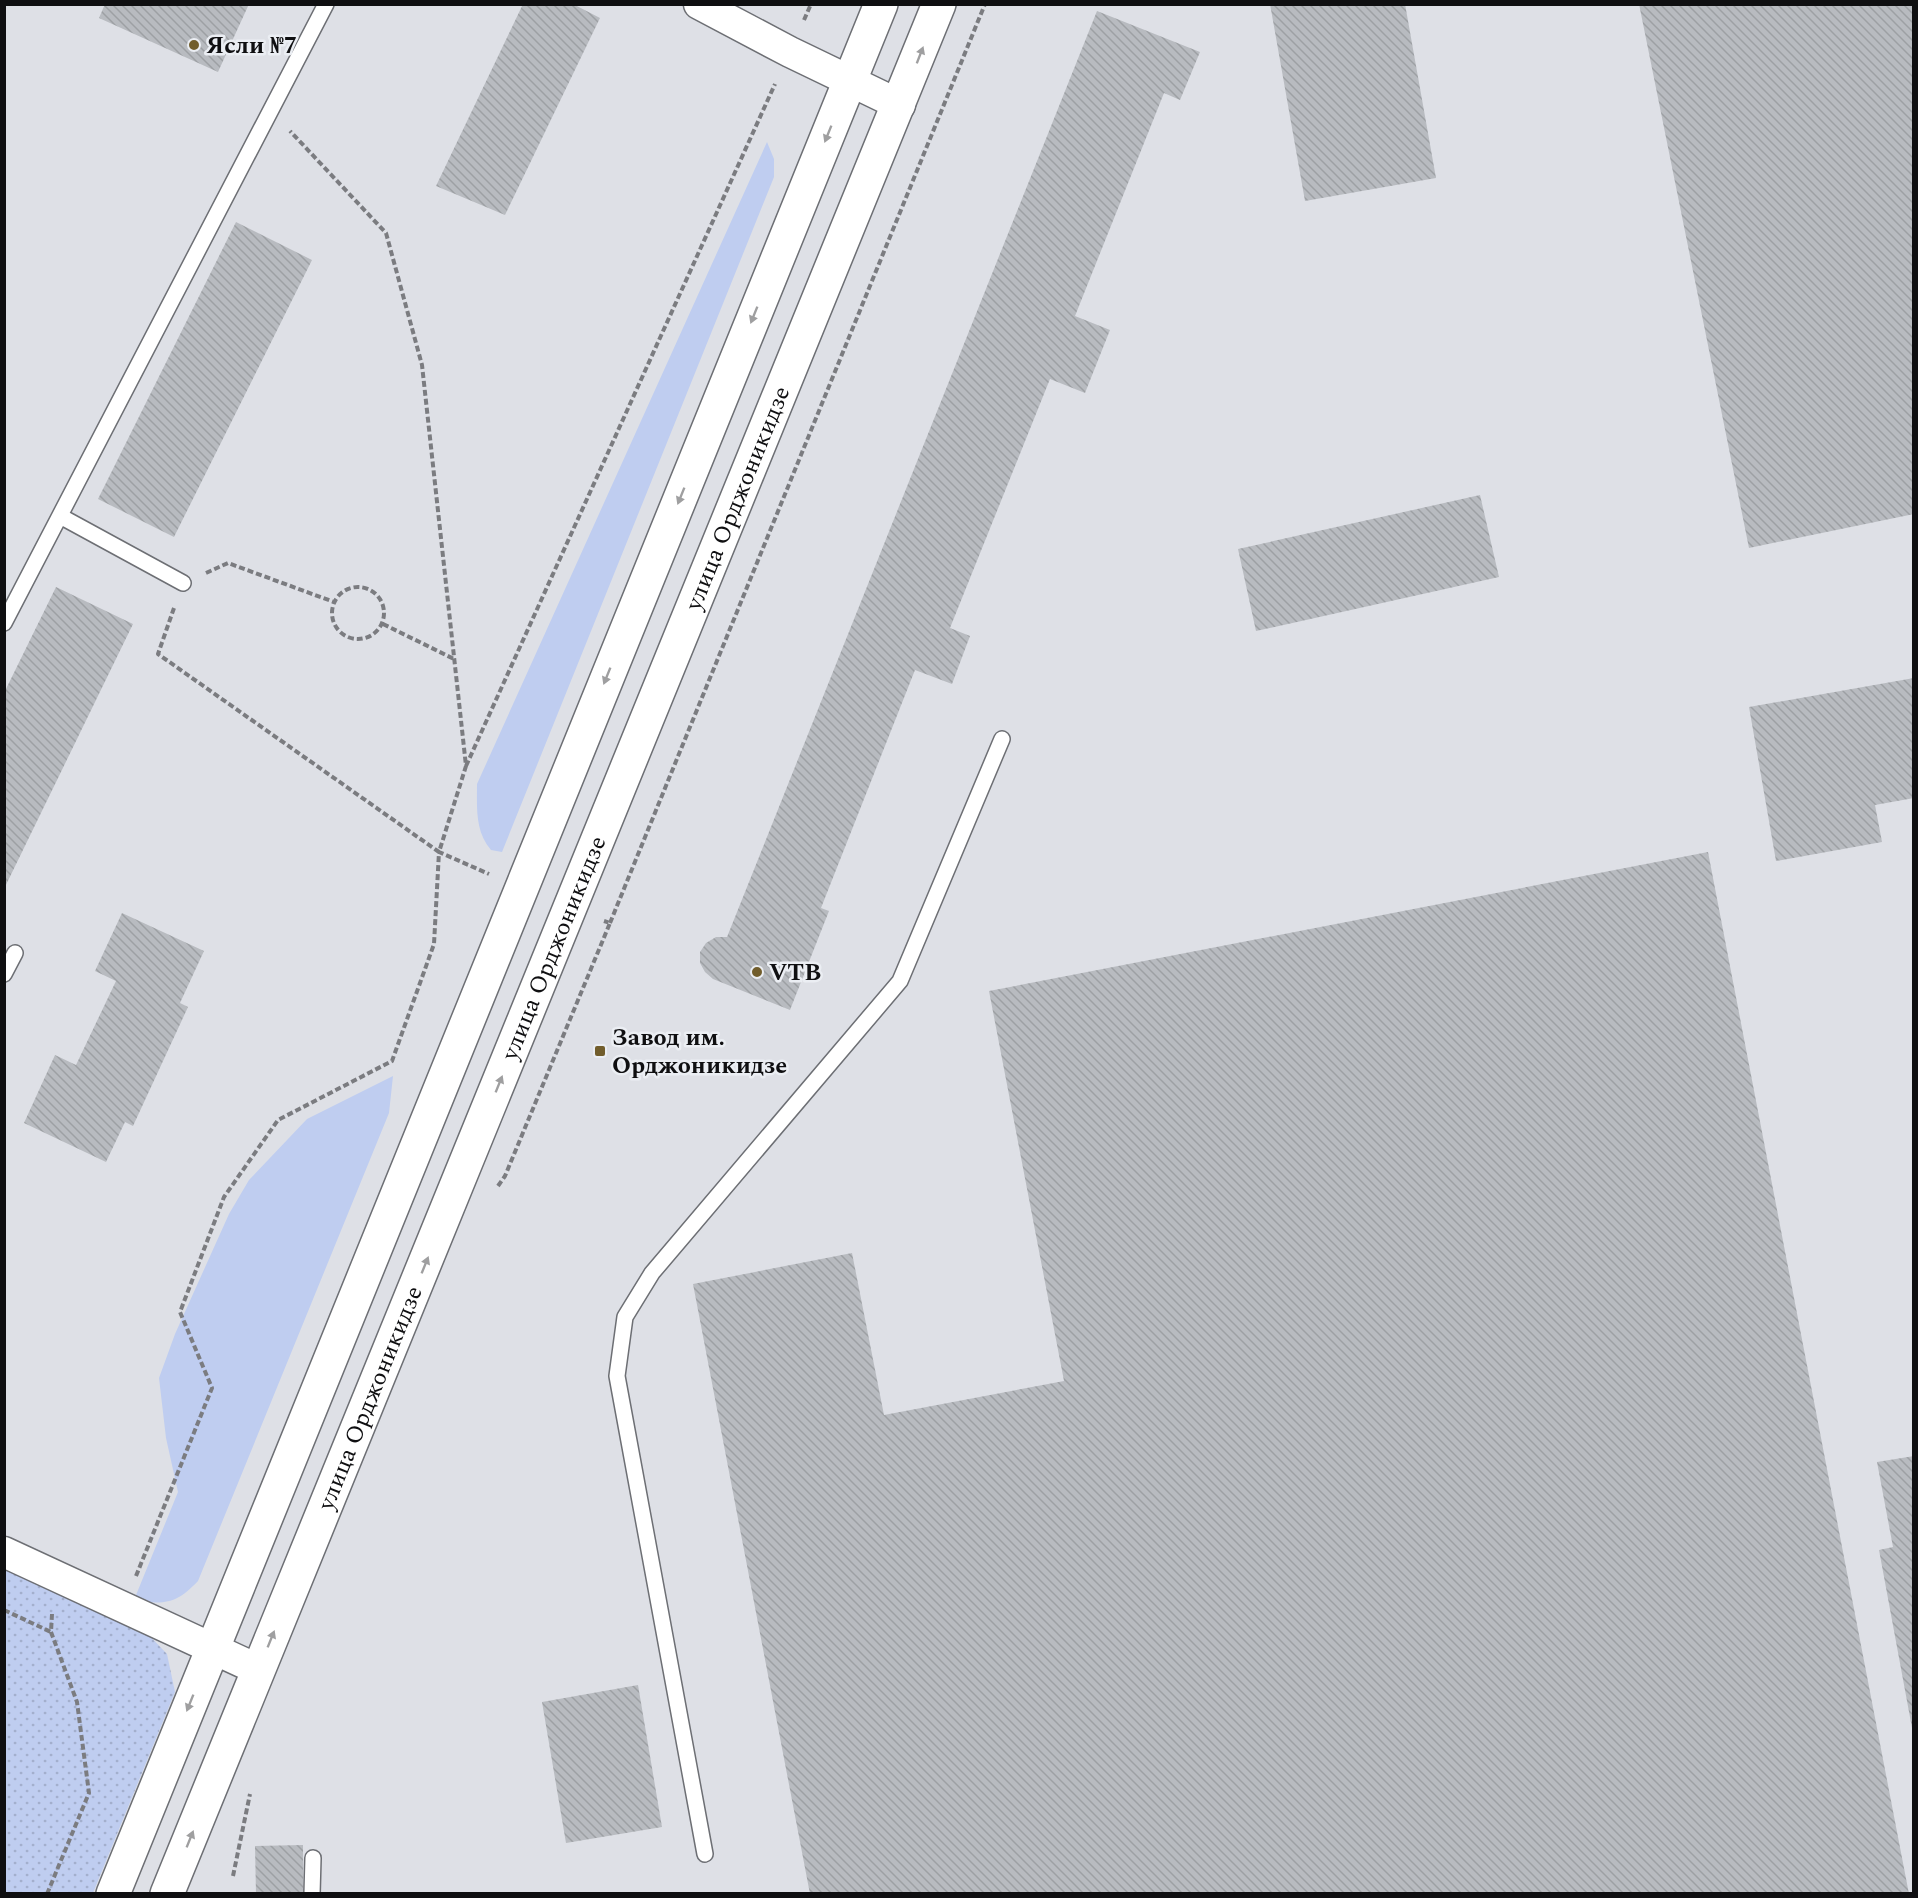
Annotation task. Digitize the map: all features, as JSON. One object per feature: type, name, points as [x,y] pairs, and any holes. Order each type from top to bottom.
[{"type":"main road","points":[[113,1893],[881,4]]},
{"type":"main road","name":"улица Орджоникидзе","points":[[167,1893],[900,105],[939,4]]},
{"type":"street","points":[[699,4],[790,52],[900,105]]},
{"type":"street","points":[[4,1552],[259,1670]]},
{"type":"lane","points":[[4,623],[326,4]]},
{"type":"lane","points":[[60,516],[183,583]]},
{"type":"lane","points":[[705,1854],[617,1376],[625,1317],[652,1274],[900,981],[1002,739]]},
{"type":"lane","points":[[4,974],[15,953]]},
{"type":"lane","points":[[312,1893],[313,1858]]},
{"type":"path","points":[[134,1581],[212,1388],[180,1312],[224,1197],[278,1120],[392,1061],[434,944],[439,852],[466,766],[811,4]]},
{"type":"path","points":[[491,1195],[505,1176],[610,923],[985,4]]},
{"type":"path","points":[[271,110],[386,233],[422,365],[466,766]]},
{"type":"path","points":[[334,602],[228,563],[183,583],[158,654],[439,852],[521,889]]},
{"type":"path","points":[[355,586],[373,591],[384,605],[382,624],[372,636],[364,639],[348,637],[335,627],[332,619],[334,602],[339,594],[355,586]]},
{"type":"path","points":[[382,624],[454,659]]},
{"type":"path","points":[[572,907],[610,923]]},
{"type":"path","points":[[47,1893],[88,1793],[77,1702],[51,1632],[56,1576]]},
{"type":"path","points":[[4,1610],[51,1632]]},
{"type":"shaded area","points":[[767,142],[774,159],[774,177],[502,852],[491,850],[480,827],[477,811],[477,784]]},
{"type":"shaded area","points":[[393,1076],[389,1113],[198,1581],[183,1594],[169,1601],[134,1600],[178,1492],[166,1438],[159,1378],[175,1334],[229,1214],[249,1180],[307,1119]]},
{"type":"shaded area","points":[[4,1563],[143,1629],[167,1654],[175,1692],[93,1893],[5,1893]]},
{"type":"building","name":"Ясли №7","points":[[105,4],[249,4],[218,72],[99,18]]},
{"type":"building","points":[[523,4],[573,4],[600,18],[505,215],[436,186]]},
{"type":"building","points":[[1270,4],[1405,4],[1436,178],[1305,201]]},
{"type":"building","points":[[1639,4],[1914,4],[1914,514],[1749,548]]},
{"type":"building","points":[[1097,11],[1200,52],[1180,100],[1164,93],[1075,316],[1110,330],[1085,393],[1050,379],[950,628],[970,636],[952,684],[915,670],[821,908],[829,911],[790,1010],[713,979],[700,963],[700,952],[706,943],[716,937],[727,937]]},
{"type":"building","points":[[236,222],[312,260],[174,537],[98,499]]},
{"type":"building","points":[[1480,495],[1499,577],[1256,631],[1238,549]]},
{"type":"building","points":[[56,587],[133,624],[4,889],[4,693]]},
{"type":"building","points":[[1914,678],[1914,798],[1875,805],[1882,842],[1776,861],[1749,707]]},
{"type":"building","points":[[1708,852],[1909,1894],[810,1894],[693,1284],[852,1253],[884,1415],[1064,1381],[989,991]]},
{"type":"building","points":[[122,913],[204,951],[180,1003],[188,1007],[133,1126],[125,1122],[106,1162],[24,1123],[55,1055],[76,1065],[116,981],[95,971]]},
{"type":"building","points":[[1914,1456],[1914,1727],[1912,1728],[1879,1550],[1893,1547],[1877,1462]]},
{"type":"building","points":[[638,1685],[662,1827],[566,1843],[542,1702]]},
{"type":"building","points":[[303,1845],[303,1894],[256,1894],[255,1846]]},
{"type":"place","name":"Ясли №7","points":[[194,45]]},
{"type":"place","name":"VTB","points":[[757,972]]},
{"type":"place","name":"Завод им. Орджоникидзе","points":[[600,1051]]}]
